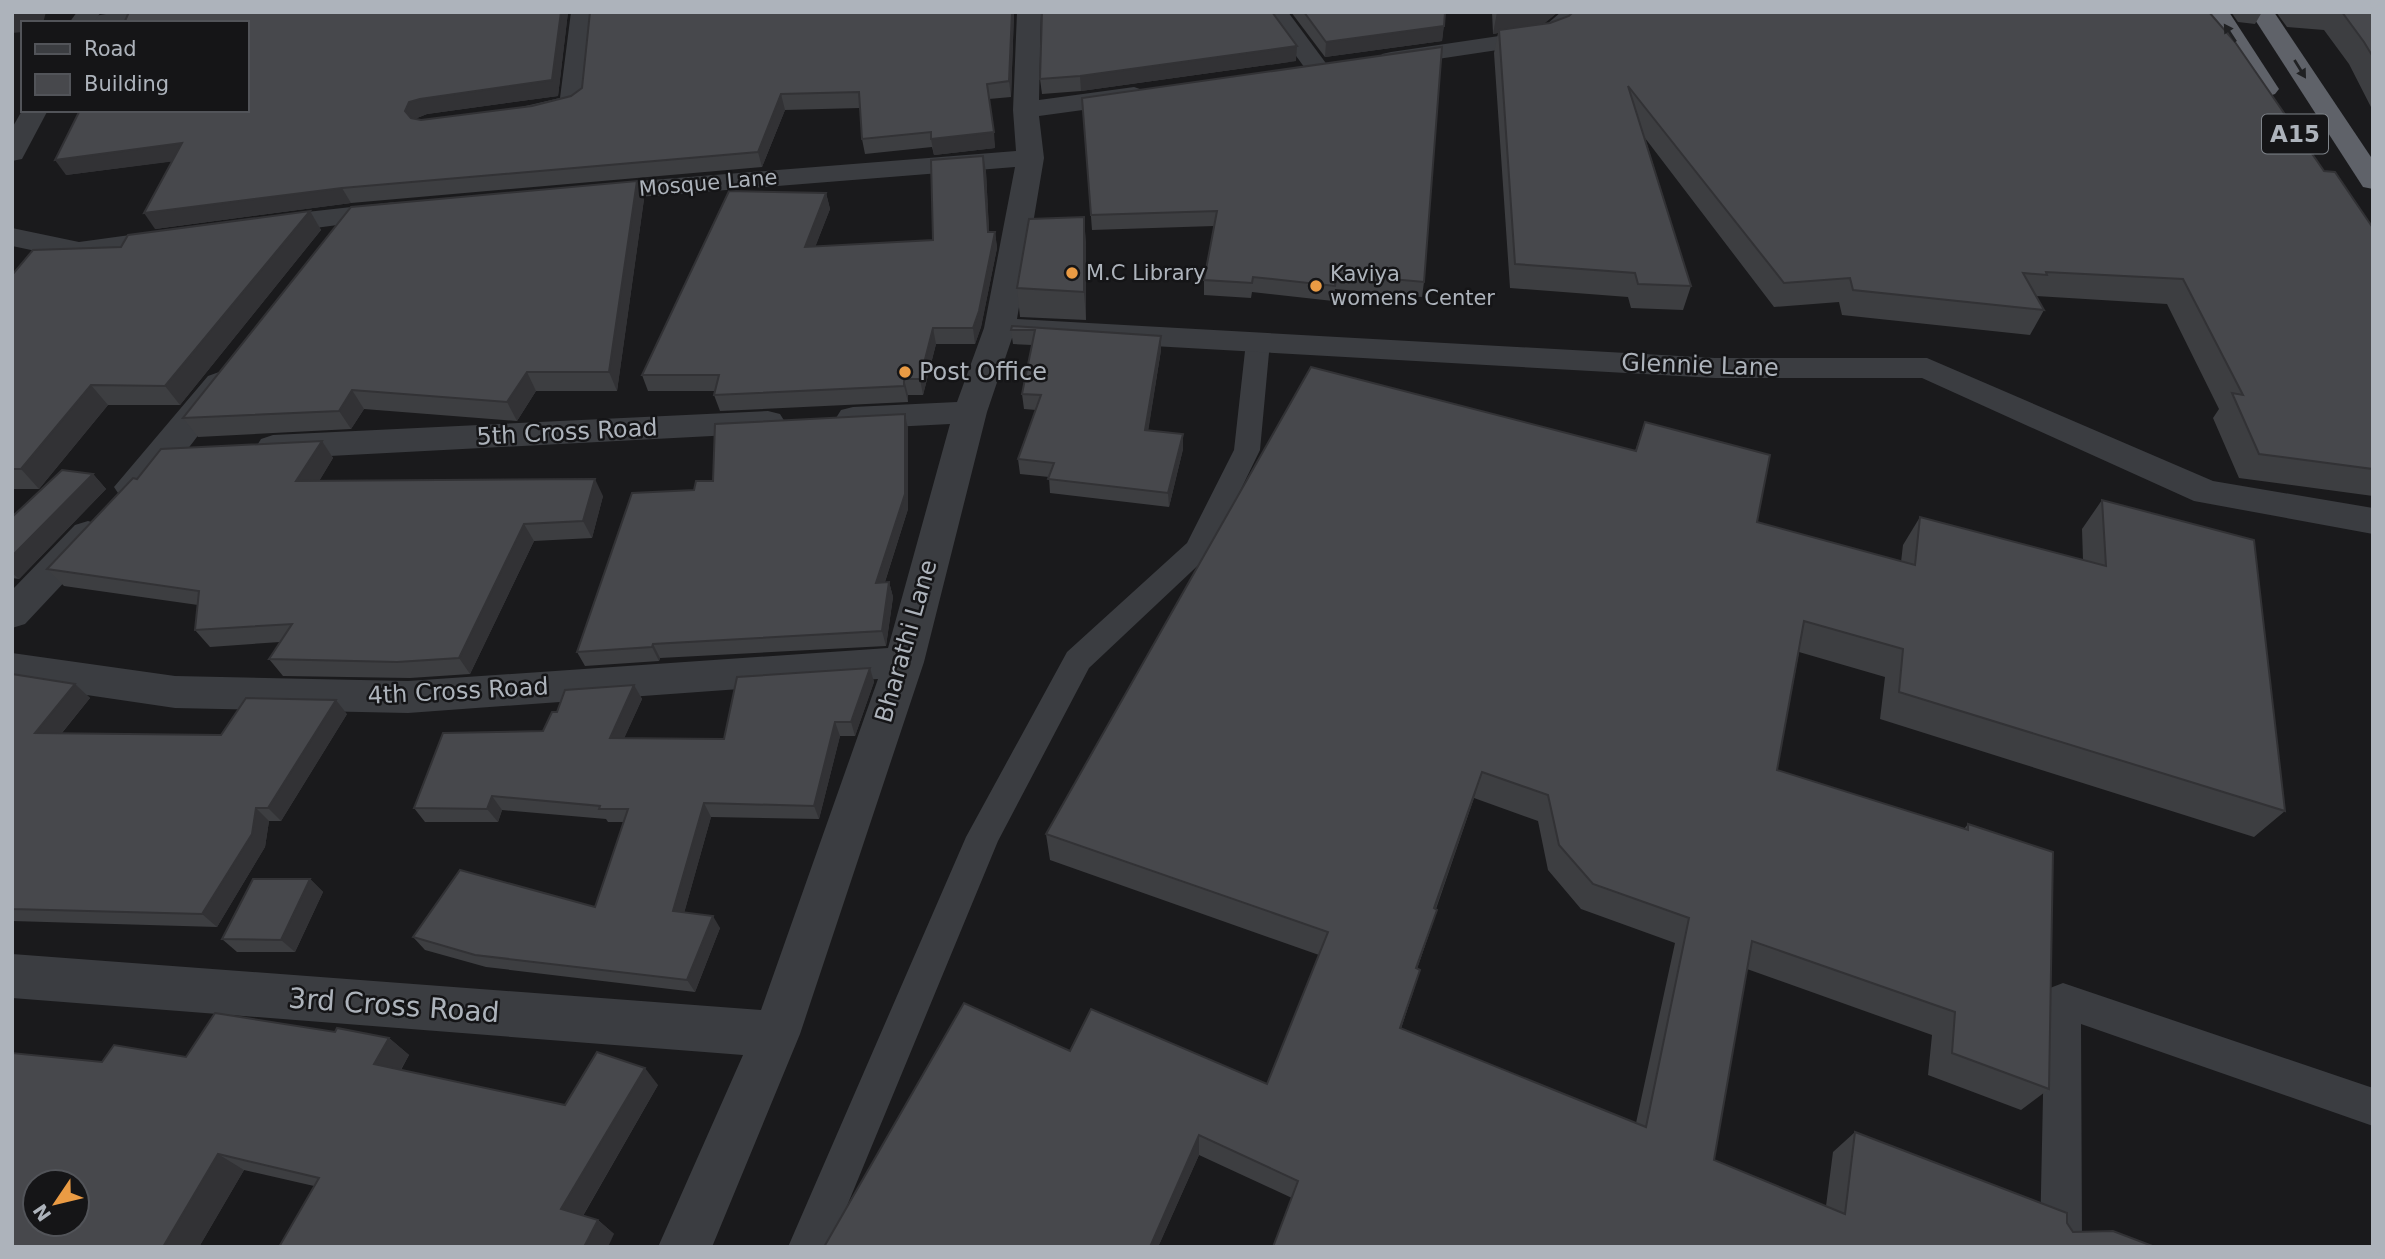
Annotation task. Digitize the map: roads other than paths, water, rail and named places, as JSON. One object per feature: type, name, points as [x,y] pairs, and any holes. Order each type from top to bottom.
[{"type":"highway","name":"A15","points":[[2217,12],[2276,105]]},
{"type":"highway","name":"A15","points":[[2262,12],[2373,181]]},
{"type":"street","points":[[105,21],[173,12]]},
{"type":"street","points":[[504,115],[572,103],[583,12]]},
{"type":"street","name":"Bharathi Lane","points":[[685,1247],[776,1034],[904,662],[970,412],[1000,328],[1030,158],[1026,110],[1029,12]]},
{"type":"street","points":[[1276,12],[1319,70]]},
{"type":"street","points":[[1372,62],[1545,36],[1553,34],[1571,15],[1578,12]]},
{"type":"street","points":[[1292,74],[1345,66]]},
{"type":"street","points":[[1026,110],[1159,92]]},
{"type":"street","points":[[12,153],[34,112]]},
{"type":"street","name":"Mosque Lane","points":[[558,196],[1030,158]]},
{"type":"street","points":[[242,229],[420,208]]},
{"type":"street","points":[[326,247],[351,215]]},
{"type":"street","points":[[12,237],[79,251],[201,234]]},
{"type":"street","name":"Glennie Lane","points":[[1000,328],[1715,368],[1927,368],[2206,492],[2373,520]]},
{"type":"street","points":[[12,614],[164,453],[241,355]]},
{"type":"street","name":"5th Cross Road","points":[[248,449],[970,412]]},
{"type":"street","points":[[164,453],[206,451]]},
{"type":"street","name":"4th Cross Road","points":[[12,668],[175,692],[408,697],[904,662]]},
{"type":"street","name":"3rd Cross Road","points":[[12,975],[776,1034]]},
{"type":"lane","points":[[809,1247],[983,837],[1078,660],[1198,549],[1247,450],[1258,342]]},
{"type":"lane","points":[[2061,1240],[2063,1000],[2373,1107]]},
{"type":"place","name":"M.C Library","points":[[1072,273]]},
{"type":"place","name":"Kaviya womens Center","points":[[1316,286]]},
{"type":"place","name":"Post Office","points":[[905,372]]}]
